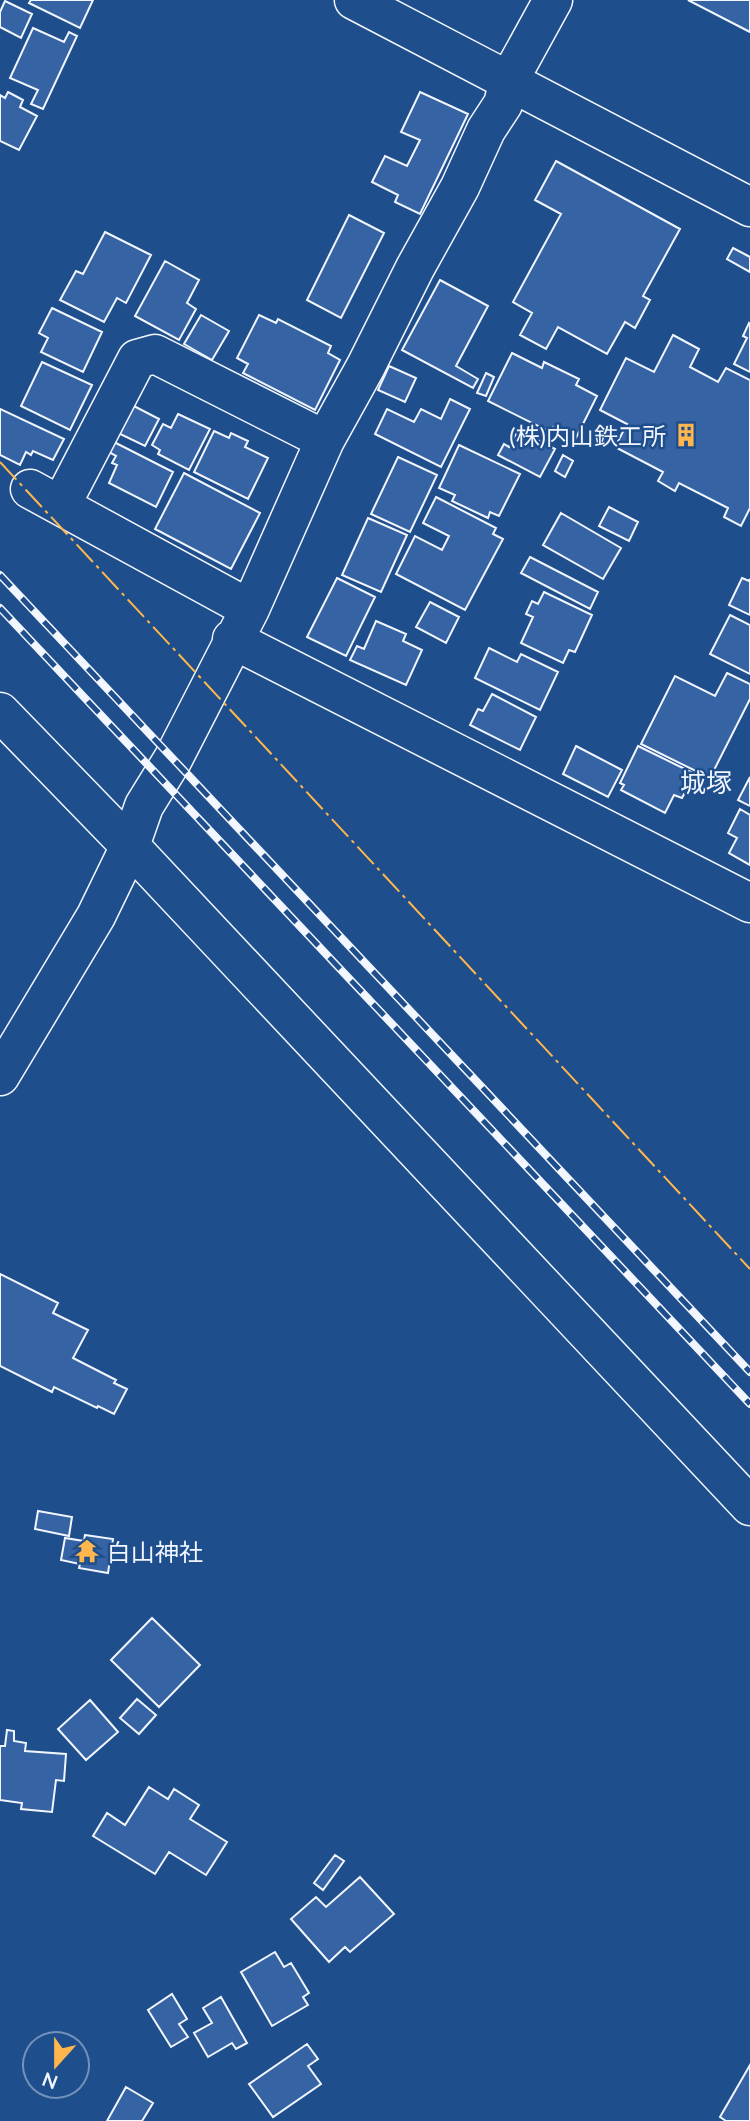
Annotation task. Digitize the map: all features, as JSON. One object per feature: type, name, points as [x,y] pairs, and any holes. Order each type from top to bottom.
[{"type":"street","points":[[354,0],[750,207]]},
{"type":"street","points":[[0,1076],[96,916],[130,846],[144,806],[173,759],[218,672],[325,440],[460,187],[486,130],[503,104],[509,80],[553,0]]},
{"type":"street","points":[[325,440],[155,354],[137,359],[46,497],[241,624],[750,903]]},
{"type":"street","points":[[0,712],[130,846],[750,1506]]},
{"type":"building","points":[[31,0],[93,0],[80,28],[29,3]]},
{"type":"building","points":[[688,0],[750,0],[750,32]]},
{"type":"building","points":[[5,1],[32,14],[21,38],[0,27],[0,12]]},
{"type":"building","points":[[33,28],[64,42],[69,32],[77,36],[43,109],[31,104],[38,90],[10,78]]},
{"type":"building","points":[[8,92],[23,100],[20,107],[37,116],[19,150],[0,141],[0,95],[5,98]]},
{"type":"building","points":[[420,92],[468,114],[420,214],[395,202],[398,195],[372,182],[385,156],[407,166],[420,140],[401,132]]},
{"type":"building","points":[[556,161],[680,229],[643,296],[650,300],[635,328],[625,322],[607,354],[558,327],[546,349],[520,335],[532,313],[513,302],[561,214],[535,200]]},
{"type":"building","points":[[349,215],[384,233],[341,318],[307,300]]},
{"type":"building","points":[[105,232],[151,255],[126,303],[117,298],[104,322],[60,300],[76,271],[83,274]]},
{"type":"building","points":[[733,248],[750,257],[750,272],[727,259]]},
{"type":"building","points":[[165,261],[199,280],[187,303],[196,309],[179,340],[135,316]]},
{"type":"building","points":[[440,280],[488,306],[456,366],[478,379],[473,388],[402,350]]},
{"type":"building","points":[[52,308],[102,332],[83,372],[41,352],[48,338],[39,333]]},
{"type":"building","points":[[201,315],[229,331],[212,360],[184,344]]},
{"type":"building","points":[[259,315],[276,323],[278,319],[331,346],[328,353],[340,360],[315,410],[243,373],[248,364],[237,358]]},
{"type":"building","points":[[749,323],[750,372],[734,364],[747,338],[743,336]]},
{"type":"building","name":"(株)内山鉄工所","points":[[673,335],[699,349],[690,367],[718,382],[726,368],[750,380],[750,508],[741,526],[724,517],[728,508],[679,483],[675,491],[658,481],[663,472],[615,447],[627,424],[600,410],[626,358],[654,372]]},
{"type":"building","points":[[512,353],[542,368],[544,362],[579,379],[576,385],[597,396],[576,438],[553,427],[550,432],[488,401]]},
{"type":"building","points":[[42,362],[92,385],[70,430],[21,406]]},
{"type":"building","points":[[389,366],[416,378],[405,402],[378,390]]},
{"type":"building","points":[[486,373],[494,377],[486,396],[477,393]]},
{"type":"building","points":[[450,399],[470,409],[441,467],[375,434],[387,409],[414,422],[421,409],[441,419]]},
{"type":"building","points":[[128,403],[159,419],[145,446],[114,431]]},
{"type":"building","points":[[0,409],[64,439],[53,460],[33,451],[31,455],[26,452],[20,465],[0,455]]},
{"type":"building","points":[[178,414],[210,429],[189,470],[158,454],[160,450],[152,445],[163,424],[171,428]]},
{"type":"building","points":[[518,430],[555,449],[540,477],[498,455],[504,444],[509,447]]},
{"type":"building","points":[[214,431],[229,438],[231,433],[248,441],[245,447],[268,458],[248,499],[194,472]]},
{"type":"building","points":[[112,441],[173,472],[156,507],[109,483],[117,465],[112,463],[116,456],[107,451]]},
{"type":"building","points":[[459,445],[520,474],[499,516],[490,512],[488,518],[452,501],[455,495],[439,488]]},
{"type":"building","points":[[563,455],[573,461],[565,477],[555,471]]},
{"type":"building","points":[[398,457],[437,475],[410,532],[371,514]]},
{"type":"building","points":[[184,473],[260,513],[231,569],[155,529]]},
{"type":"building","points":[[436,497],[496,528],[493,534],[503,539],[465,610],[396,574],[415,536],[442,550],[449,536],[423,523]]},
{"type":"building","points":[[609,507],[638,522],[629,541],[599,526]]},
{"type":"building","points":[[561,513],[621,548],[603,579],[543,545]]},
{"type":"building","points":[[368,518],[407,535],[381,592],[342,575]]},
{"type":"building","points":[[530,557],[598,592],[590,609],[521,573]]},
{"type":"building","points":[[337,578],[375,597],[346,656],[307,637]]},
{"type":"building","points":[[742,578],[749,581],[750,579],[750,615],[729,605]]},
{"type":"building","points":[[544,592],[592,615],[575,652],[569,650],[563,663],[521,643],[533,617],[526,614],[532,601],[538,604]]},
{"type":"building","points":[[430,602],[459,617],[446,643],[416,627]]},
{"type":"building","points":[[730,615],[750,625],[750,674],[710,654]]},
{"type":"building","points":[[376,621],[406,634],[403,641],[422,650],[406,685],[350,660],[357,646],[364,649]]},
{"type":"building","points":[[489,648],[517,662],[521,654],[558,672],[540,710],[475,678]]},
{"type":"building","points":[[727,673],[750,684],[750,699],[710,778],[641,744],[675,676],[715,696]]},
{"type":"building","points":[[492,694],[536,717],[520,750],[470,725],[478,709],[483,711]]},
{"type":"building","points":[[576,746],[622,770],[608,797],[563,774]]},
{"type":"building","points":[[638,746],[695,774],[682,798],[674,795],[665,813],[621,790],[624,785],[620,783]]},
{"type":"building","points":[[750,777],[750,806],[738,800]]},
{"type":"building","points":[[740,809],[750,815],[750,865],[729,853],[737,838],[728,833]]},
{"type":"building","points":[[0,1274],[58,1303],[53,1313],[88,1330],[73,1358],[116,1380],[114,1383],[127,1389],[114,1414],[54,1387],[52,1392],[0,1366]]},
{"type":"building","points":[[38,1511],[72,1517],[69,1536],[35,1529]]},
{"type":"building","name":"白山神社","points":[[85,1535],[113,1539],[108,1573],[79,1568],[80,1564],[61,1560],[65,1538],[84,1541]]},
{"type":"building","points":[[152,1618],[200,1665],[159,1707],[111,1660]]},
{"type":"building","points":[[137,1699],[156,1715],[139,1734],[120,1718]]},
{"type":"building","points":[[90,1700],[118,1732],[86,1760],[58,1729]]},
{"type":"building","points":[[7,1730],[14,1731],[14,1741],[26,1743],[25,1751],[66,1754],[64,1781],[56,1780],[52,1812],[21,1809],[22,1803],[0,1800],[0,1746],[5,1746]]},
{"type":"building","points":[[149,1787],[168,1799],[174,1789],[199,1805],[190,1819],[227,1842],[206,1875],[169,1852],[155,1874],[93,1836],[107,1813],[125,1825]]},
{"type":"building","points":[[335,1855],[344,1861],[323,1890],[314,1883]]},
{"type":"building","points":[[360,1877],[394,1914],[350,1952],[345,1947],[329,1962],[291,1919],[316,1897],[326,1907]]},
{"type":"building","points":[[275,1952],[284,1967],[291,1963],[309,1993],[303,1997],[308,2005],[272,2026],[241,1972]]},
{"type":"building","points":[[172,1994],[187,2019],[179,2024],[188,2037],[171,2047],[148,2010]]},
{"type":"building","points":[[221,1997],[247,2043],[236,2049],[232,2043],[208,2057],[194,2033],[212,2023],[203,2008]]},
{"type":"building","points":[[307,2044],[318,2059],[308,2066],[321,2084],[273,2117],[249,2084]]},
{"type":"building","points":[[750,2065],[750,2121],[726,2121],[720,2117]]},
{"type":"building","points":[[126,2087],[153,2103],[142,2121],[107,2121]]},
{"type":"railway","points":[[0,575],[750,1372]]},
{"type":"railway","points":[[0,608],[750,1404]]},
{"type":"power","points":[[0,462],[750,1269]]},
{"type":"place","name":"(株)内山鉄工所","points":[[686,435]]},
{"type":"place","name":"白山神社","points":[[87,1551]]},
{"type":"district","name":"城塚","points":[[706,782]]}]
